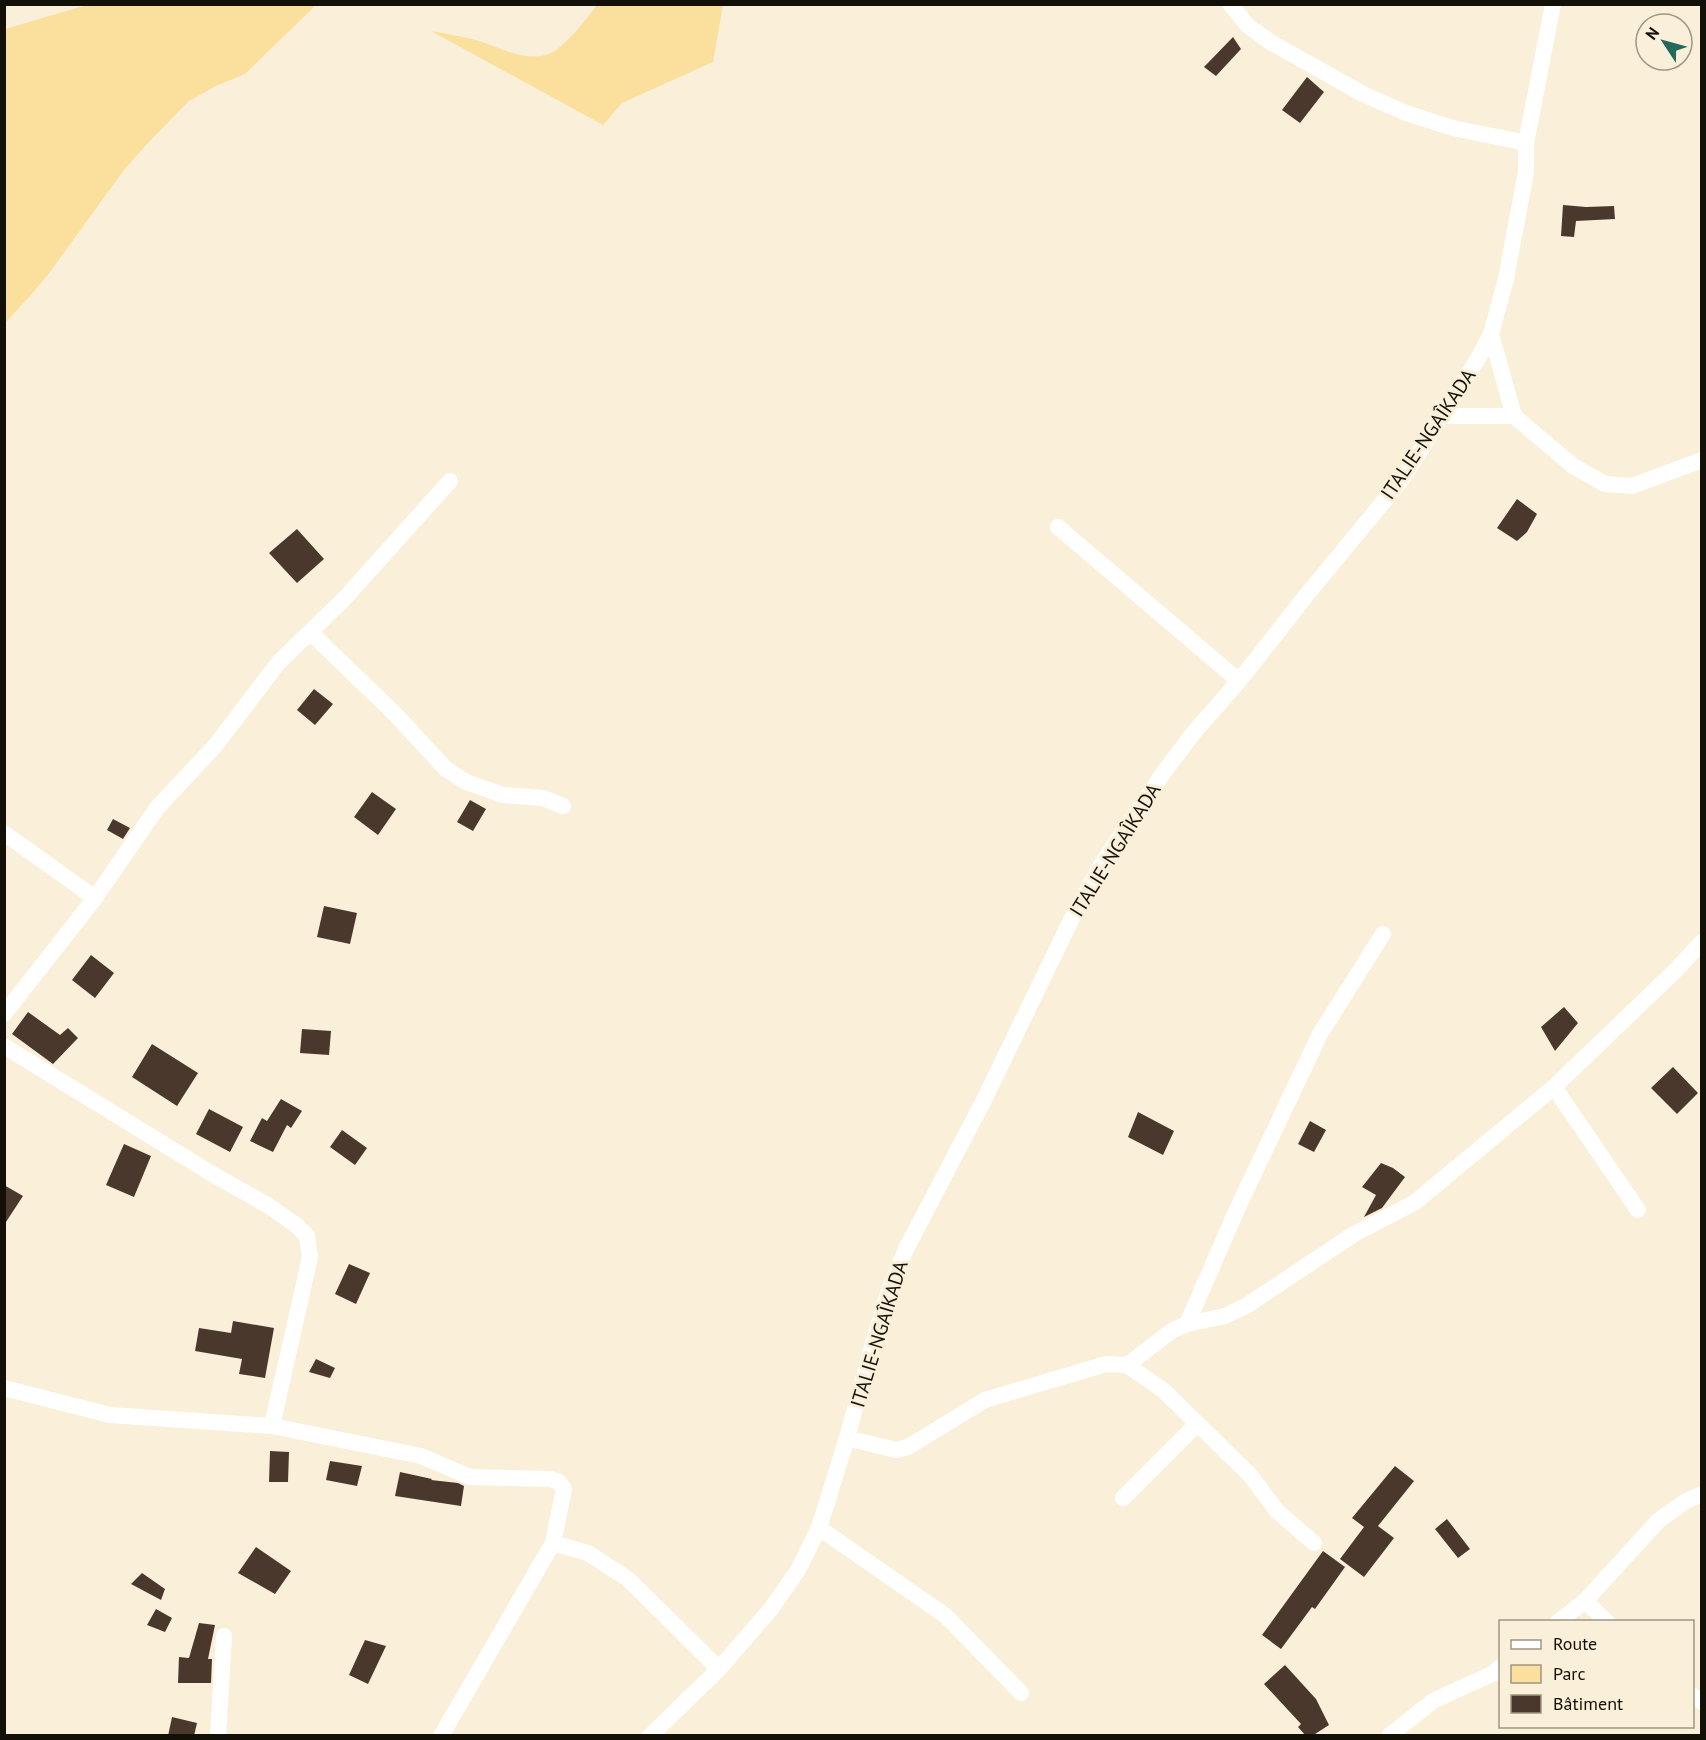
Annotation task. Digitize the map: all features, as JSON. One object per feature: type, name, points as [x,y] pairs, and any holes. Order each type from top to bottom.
[{"type":"street","points":[[1230,4],[1248,26],[1272,43],[1363,94],[1406,113],[1454,128],[1526,143]]},
{"type":"street","name":"ITALIE-NGAÎKADA","points":[[650,1736],[718,1668],[771,1609],[798,1570],[819,1528],[873,1343],[906,1249],[983,1102],[1072,918],[1101,866],[1164,772],[1195,731],[1239,681],[1403,478],[1469,375],[1491,334],[1500,305],[1519,216],[1526,172],[1526,143],[1553,4]]},
{"type":"street","points":[[1491,334],[1514,416],[1573,466],[1605,484],[1632,486],[1701,460]]},
{"type":"street","points":[[1443,416],[1514,416]]},
{"type":"street","points":[[4,1014],[95,898],[158,808],[215,746],[279,662],[344,598],[450,481]]},
{"type":"street","points":[[1058,527],[1239,681]]},
{"type":"street","points":[[310,632],[394,713],[446,768],[466,782],[503,795],[543,798],[563,806]]},
{"type":"street","points":[[4,833],[95,898]]},
{"type":"street","points":[[1187,1324],[1234,1215],[1320,1034],[1383,934]]},
{"type":"street","points":[[1127,1365],[1173,1330],[1187,1324],[1225,1316],[1246,1306],[1354,1234],[1414,1203],[1554,1087],[1676,970],[1701,942]]},
{"type":"street","points":[[4,1046],[214,1175],[269,1206],[307,1236],[310,1257],[272,1426]]},
{"type":"street","points":[[1554,1087],[1638,1210]]},
{"type":"street","points":[[847,1438],[896,1450],[908,1447],[985,1400],[1106,1364],[1127,1365],[1163,1390],[1250,1475],[1277,1511],[1314,1543]]},
{"type":"street","points":[[4,1388],[110,1415],[272,1426],[421,1456],[470,1477],[551,1479],[560,1482],[564,1489],[553,1543],[441,1736]]},
{"type":"street","points":[[1123,1498],[1197,1424]]},
{"type":"street","points":[[1561,1620],[1585,1601],[1659,1520],[1686,1501],[1701,1494]]},
{"type":"street","points":[[819,1528],[946,1616],[1021,1693]]},
{"type":"street","points":[[553,1543],[588,1553],[628,1579],[718,1668]]},
{"type":"street","points":[[1585,1601],[1605,1620]]},
{"type":"street","points":[[218,1736],[224,1636]]},
{"type":"street","points":[[1389,1736],[1433,1701],[1499,1668]]},
{"type":"green space","points":[[598,4],[723,5],[713,62],[622,103],[603,125],[431,31],[476,40],[514,54],[544,56],[565,43]]},
{"type":"green space","points":[[87,5],[316,5],[245,74],[189,101],[124,170],[50,272],[5,323],[5,29]]},
{"type":"building","points":[[1233,37],[1241,49],[1216,76],[1204,67]]},
{"type":"building","points":[[1307,77],[1324,92],[1300,123],[1282,110]]},
{"type":"building","points":[[1563,205],[1614,206],[1615,219],[1576,221],[1574,237],[1561,236]]},
{"type":"building","points":[[1517,499],[1537,514],[1527,532],[1517,541],[1497,528]]},
{"type":"building","points":[[297,529],[324,559],[297,583],[269,553]]},
{"type":"building","points":[[314,689],[333,704],[315,725],[297,710]]},
{"type":"building","points":[[372,792],[396,809],[378,835],[354,817]]},
{"type":"building","points":[[470,800],[486,809],[473,831],[457,822]]},
{"type":"building","points":[[113,819],[130,828],[123,839],[107,830]]},
{"type":"building","points":[[324,906],[357,913],[350,944],[317,937]]},
{"type":"building","points":[[91,955],[114,973],[95,998],[72,980]]},
{"type":"building","points":[[1564,1007],[1578,1023],[1555,1051],[1541,1027]]},
{"type":"building","points":[[28,1012],[60,1035],[68,1028],[78,1038],[53,1064],[12,1034]]},
{"type":"building","points":[[302,1029],[331,1031],[329,1055],[300,1053]]},
{"type":"building","points":[[152,1044],[198,1073],[177,1106],[132,1077]]},
{"type":"building","points":[[1673,1067],[1698,1093],[1677,1114],[1651,1088]]},
{"type":"building","points":[[281,1099],[302,1111],[291,1128],[287,1125],[273,1152],[250,1141],[262,1118],[267,1121]]},
{"type":"building","points":[[209,1109],[243,1127],[230,1152],[196,1134]]},
{"type":"building","points":[[1138,1112],[1174,1131],[1163,1155],[1128,1137]]},
{"type":"building","points":[[1310,1121],[1326,1130],[1314,1152],[1298,1144]]},
{"type":"building","points":[[342,1130],[367,1148],[355,1165],[330,1147]]},
{"type":"building","points":[[124,1144],[151,1156],[134,1197],[106,1185]]},
{"type":"building","points":[[1381,1163],[1405,1177],[1382,1208],[1364,1217],[1376,1195],[1362,1187]]},
{"type":"building","points":[[4,1185],[23,1196],[4,1225]]},
{"type":"building","points":[[349,1264],[370,1273],[356,1304],[335,1294]]},
{"type":"building","points":[[233,1321],[274,1328],[265,1378],[239,1374],[242,1359],[195,1351],[199,1328],[231,1333]]},
{"type":"building","points":[[316,1359],[335,1368],[330,1378],[309,1372]]},
{"type":"building","points":[[270,1451],[289,1452],[288,1482],[269,1482]]},
{"type":"building","points":[[330,1461],[362,1466],[357,1486],[326,1480]]},
{"type":"building","points":[[1395,1466],[1414,1481],[1378,1526],[1394,1538],[1364,1577],[1340,1559],[1364,1527],[1352,1518]]},
{"type":"building","points":[[400,1472],[464,1486],[461,1506],[395,1496]]},
{"type":"building","points":[[1447,1519],[1470,1549],[1458,1558],[1435,1529]]},
{"type":"building","points":[[256,1547],[291,1571],[275,1594],[238,1573]]},
{"type":"building","points":[[1323,1551],[1345,1567],[1315,1609],[1312,1607],[1281,1649],[1262,1635]]},
{"type":"building","points":[[142,1573],[165,1589],[161,1600],[131,1584]]},
{"type":"building","points":[[156,1609],[172,1618],[165,1632],[147,1625]]},
{"type":"building","points":[[199,1623],[215,1625],[208,1659],[212,1659],[211,1683],[178,1683],[179,1657],[189,1658]]},
{"type":"building","points":[[365,1640],[386,1646],[368,1684],[349,1675]]},
{"type":"building","points":[[1285,1665],[1316,1699],[1329,1725],[1312,1736],[1306,1736],[1298,1727],[1301,1724],[1264,1684]]},
{"type":"building","points":[[172,1717],[197,1723],[194,1736],[168,1736]]}]
